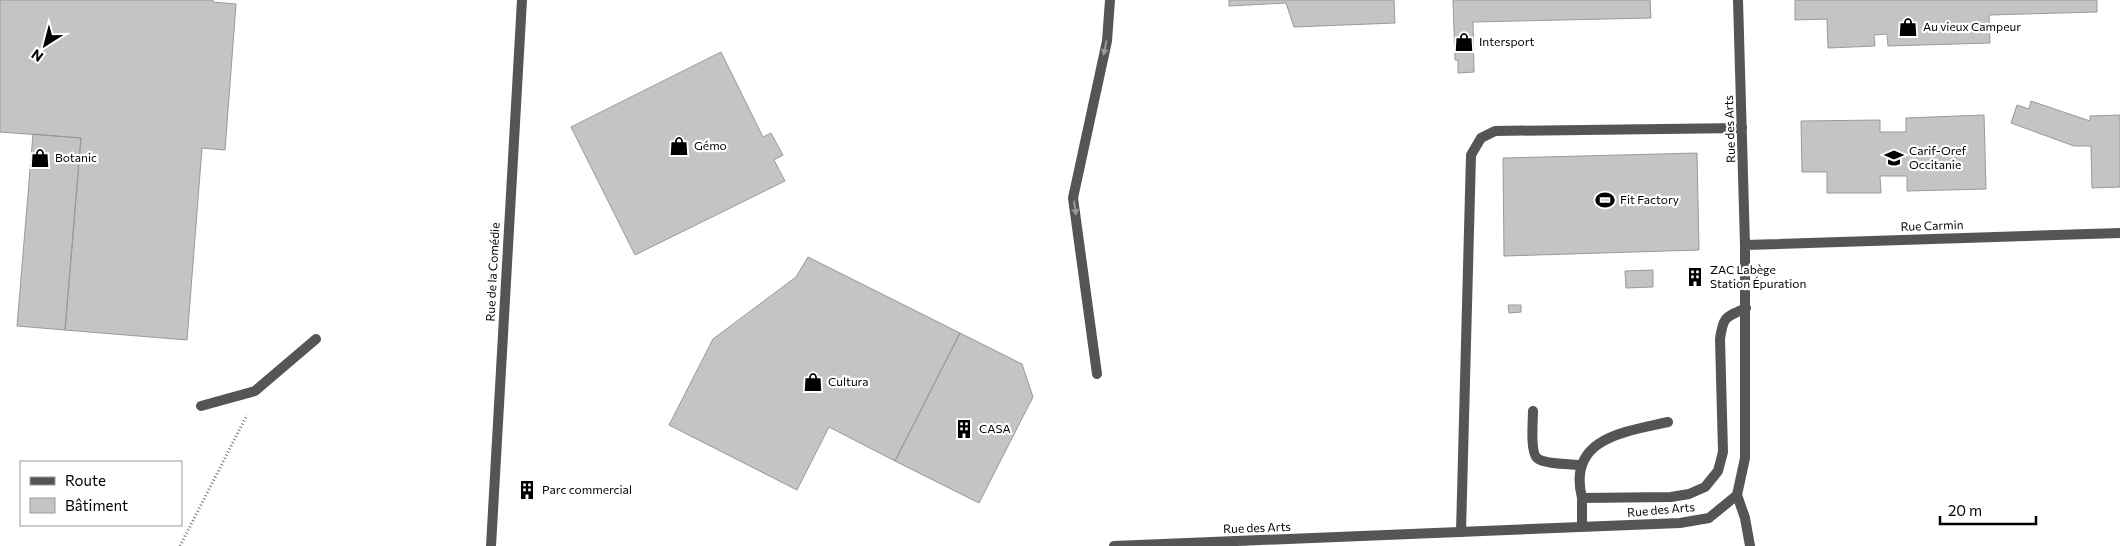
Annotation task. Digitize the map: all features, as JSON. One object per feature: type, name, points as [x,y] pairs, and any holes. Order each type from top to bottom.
[{"type":"street","name":"Rue de la Comédie","points":[[491,546],[522,0]]},
{"type":"street","points":[[1097,374],[1073,198],[1107,41],[1110,0]]},
{"type":"street","name":"Rue des Arts","points":[[1114,546],[1680,523],[1709,518],[1737,495],[1746,458],[1745,245],[1738,0]]},
{"type":"street","points":[[1461,532],[1471,155],[1481,138],[1495,131],[1742,128]]},
{"type":"street","name":"Rue Carmin","points":[[1745,245],[2120,233]]},
{"type":"street","points":[[1582,498],[1671,497],[1689,494],[1705,486],[1718,471],[1723,452],[1720,339],[1722,322],[1726,316],[1746,308]]},
{"type":"street","points":[[201,406],[256,391],[316,339]]},
{"type":"street","points":[[1533,411],[1533,452],[1537,459],[1580,465]]},
{"type":"street","points":[[1582,527],[1582,498],[1579,487],[1580,465],[1590,449],[1617,433],[1668,422]]},
{"type":"street","points":[[1737,495],[1745,518],[1750,546]]},
{"type":"path","points":[[180,546],[252,406],[256,391]]},
{"type":"building","points":[[0,0],[213,0],[213,2],[236,4],[225,150],[202,148],[187,340],[65,330],[81,138],[0,132]]},
{"type":"building","points":[[1229,0],[1394,0],[1395,23],[1294,27],[1286,3],[1229,6]]},
{"type":"building","name":"Intersport","points":[[1453,0],[1650,0],[1651,18],[1473,22],[1474,72],[1458,73],[1458,60],[1455,60]]},
{"type":"building","name":"Au vieux Campeur","points":[[1795,0],[2097,0],[2097,12],[1989,15],[1990,43],[1888,46],[1887,34],[1874,35],[1875,46],[1828,48],[1827,19],[1795,20]]},
{"type":"building","name":"Gémo","points":[[721,52],[763,137],[771,133],[783,155],[774,160],[785,181],[635,255],[571,127]]},
{"type":"building","points":[[2031,101],[2090,121],[2090,116],[2120,115],[2120,187],[2092,188],[2091,146],[2074,146],[2011,123],[2017,105],[2029,109]]},
{"type":"building","points":[[1984,115],[1986,189],[1907,191],[1907,176],[1880,176],[1881,193],[1827,193],[1827,172],[1802,172],[1801,121],[1880,120],[1880,132],[1906,132],[1906,118]]},
{"type":"building","points":[[33,134],[81,138],[65,330],[17,326]]},
{"type":"building","points":[[1697,153],[1699,250],[1504,256],[1503,158]]},
{"type":"building","name":"Cultura","points":[[808,257],[960,333],[895,461],[829,427],[797,490],[669,425],[713,339],[796,277]]},
{"type":"building","name":"ZAC Labège Station Épuration","points":[[1690,269],[1701,269],[1701,284],[1690,285]]},
{"type":"building","points":[[1653,270],[1653,287],[1626,288],[1625,271]]},
{"type":"building","points":[[1508,305],[1521,305],[1521,312],[1509,313]]},
{"type":"building","name":"CASA","points":[[960,333],[1022,364],[1033,397],[979,503],[895,461]]},
{"type":"building","name":"Parc commercial","points":[[520,481],[533,481],[533,499],[521,499]]},
{"type":"place","name":"Au vieux Campeur","points":[[1908,27]]},
{"type":"place","name":"Intersport","points":[[1464,42]]},
{"type":"place","name":"Gémo","points":[[679,146]]},
{"type":"place","name":"Botanic","points":[[40,158]]},
{"type":"place","name":"Carif-Oref Occitanie","points":[[1894,158]]},
{"type":"place","name":"Fit Factory","points":[[1605,200]]},
{"type":"place","name":"ZAC Labège Station Épuration","points":[[1695,277]]},
{"type":"place","name":"Cultura","points":[[813,382]]},
{"type":"place","name":"CASA","points":[[964,429]]},
{"type":"place","name":"Parc commercial","points":[[527,490]]}]
